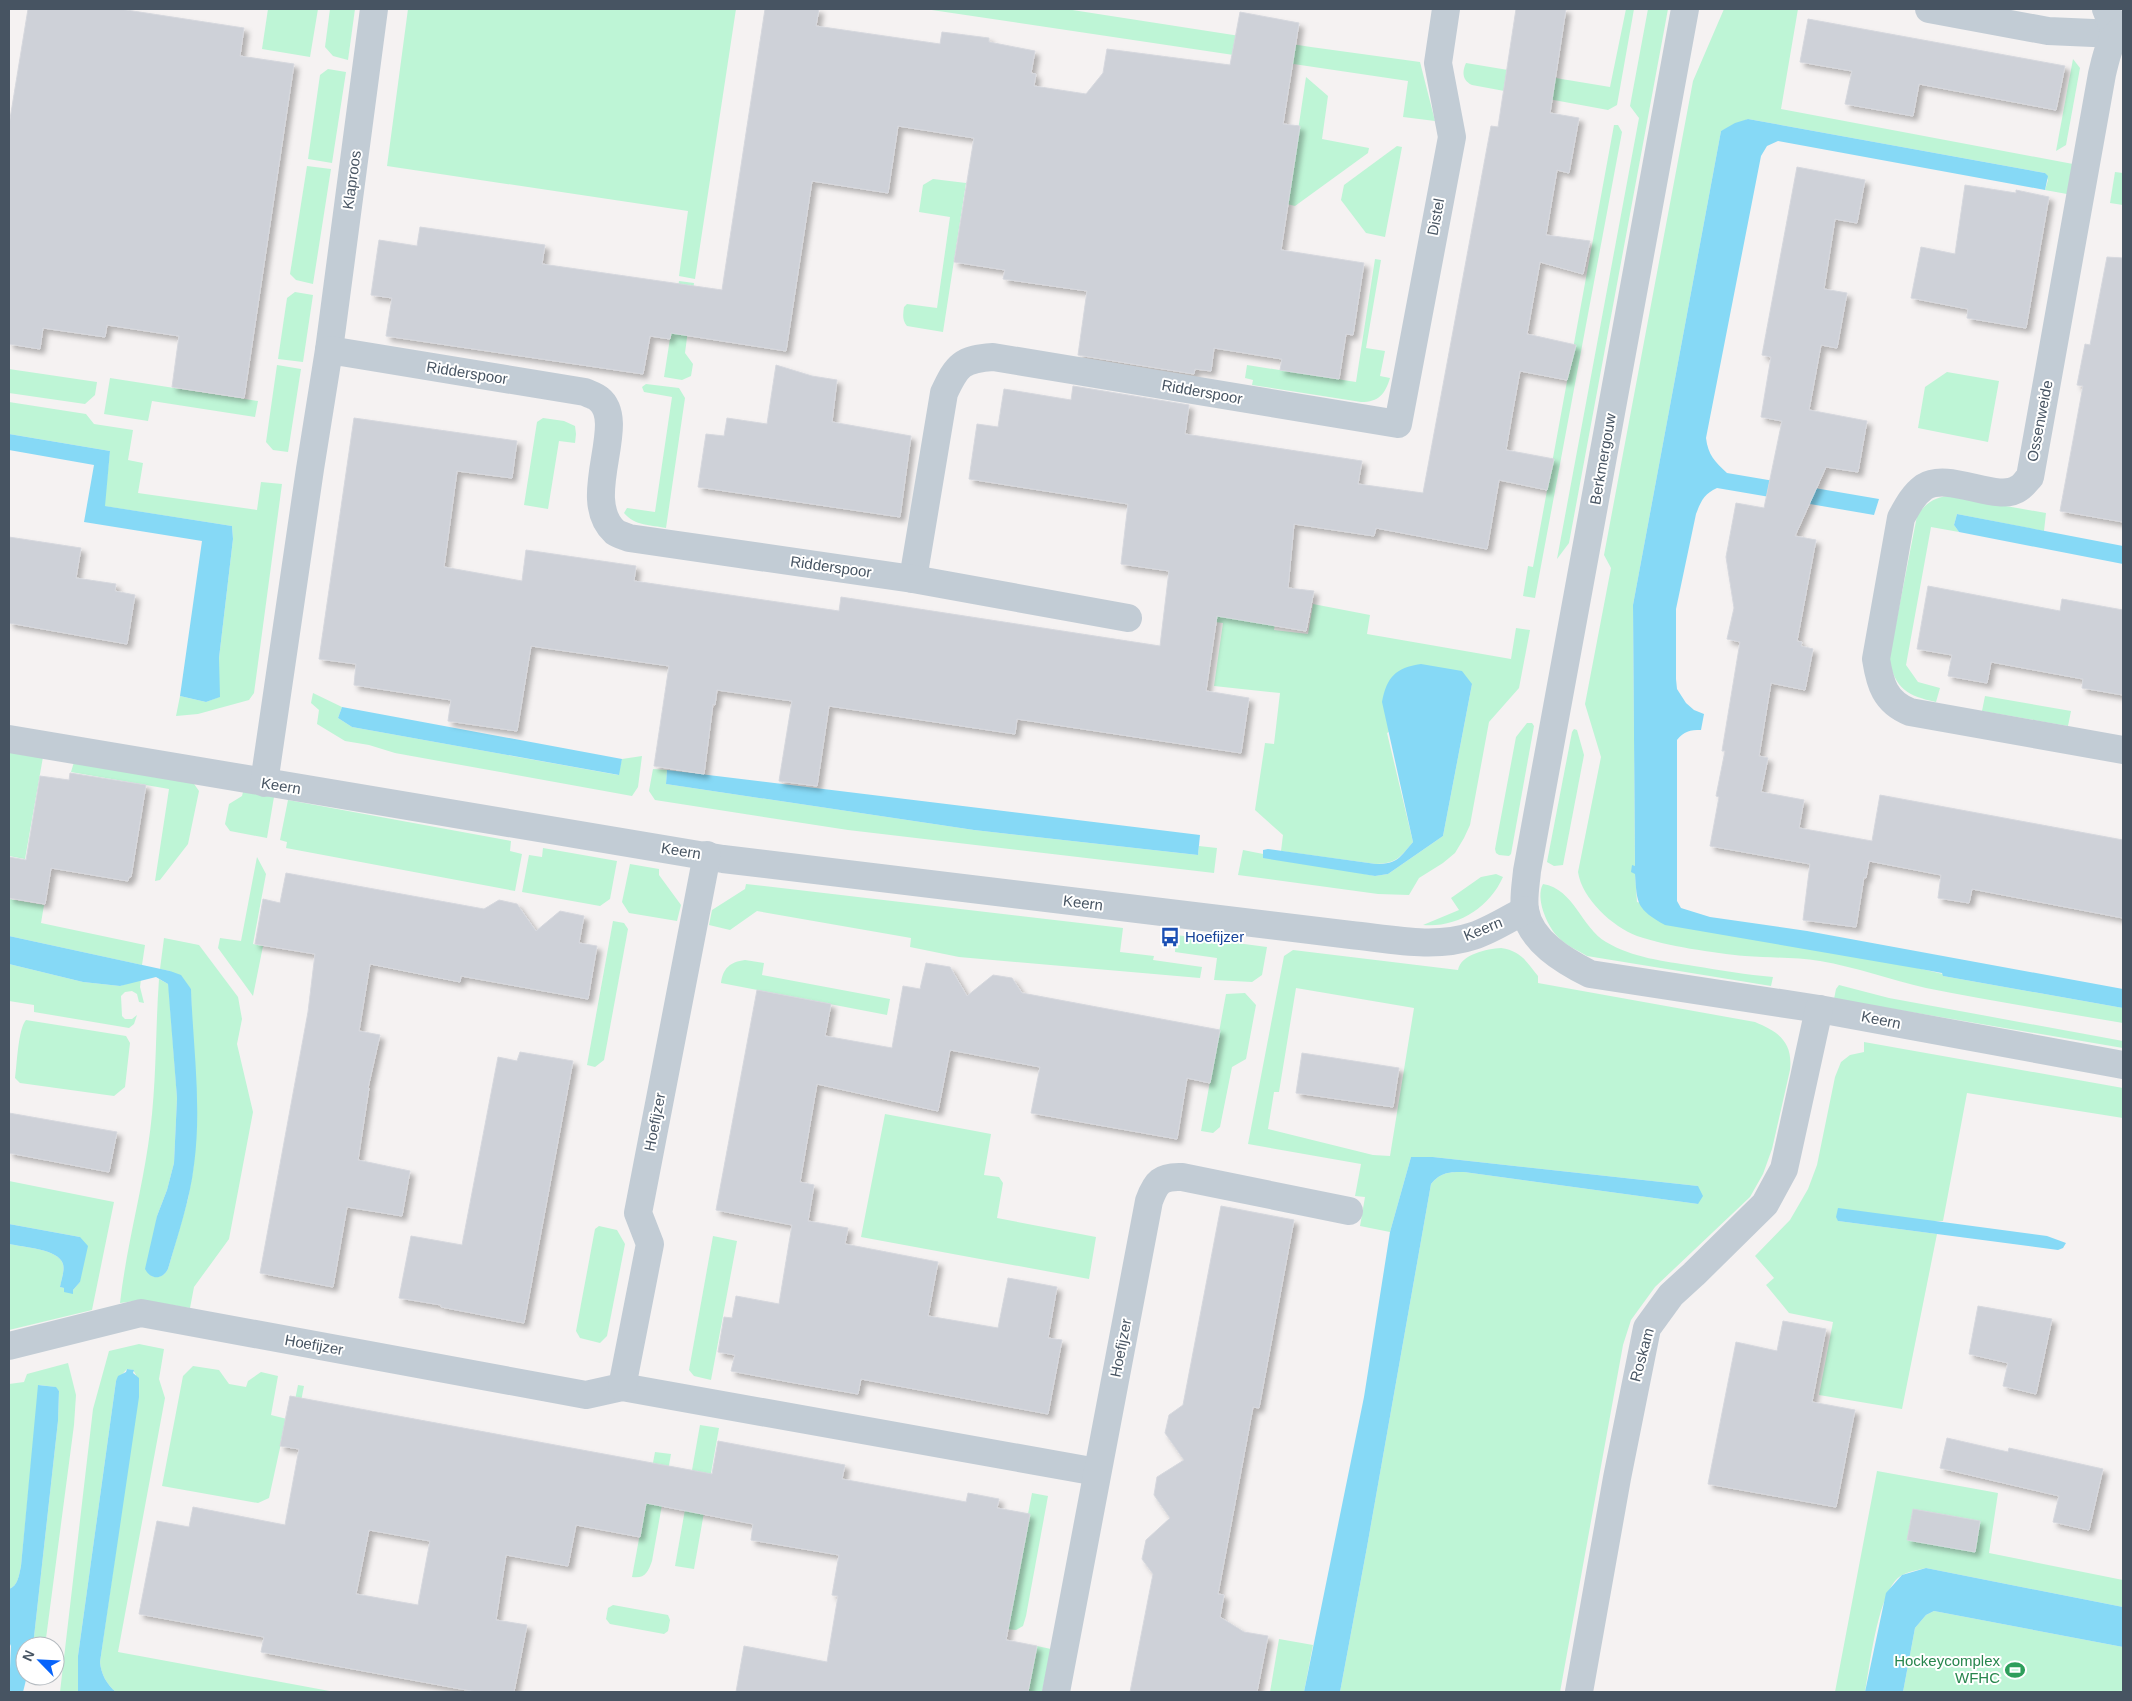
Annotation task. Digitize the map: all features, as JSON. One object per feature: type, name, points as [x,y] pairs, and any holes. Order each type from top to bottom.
[{"type":"street","name":"Klaproos","points":[[329,350],[374,9]]},
{"type":"street","name":"Distel","points":[[1398,424],[1452,137],[1438,63],[1446,9]]},
{"type":"street","name":"Berkmergouw","points":[[1525,910],[1526,871],[1685,9]]},
{"type":"street","points":[[1929,9],[2048,31],[2120,32]]},
{"type":"street","points":[[2106,9],[2120,32]]},
{"type":"street","name":"Ossenweide","points":[[2120,32],[2108,52],[2102,74],[2030,477],[2018,490],[2004,493],[1944,482],[1925,486],[1912,499],[1901,518],[1876,659],[1879,679],[1888,697],[1898,707],[1910,712],[2123,750]]},
{"type":"street","name":"Ridderspoor","points":[[329,350],[585,392],[600,399],[607,410],[610,424],[601,486],[601,506],[607,521],[616,533],[630,538],[913,579],[1128,618]]},
{"type":"street","points":[[264,783],[329,350]]},
{"type":"street","name":"Ridderspoor","points":[[913,579],[944,393],[952,374],[961,364],[972,358],[993,356],[1398,424]]},
{"type":"street","name":"Keern","points":[[9,740],[742,861],[1341,934],[1425,942],[1447,941],[1472,937],[1525,910],[1534,931],[1548,946],[1565,962],[1590,974],[1819,1009],[2123,1065]]},
{"type":"street","name":"Hoefijzer","points":[[622,1387],[650,1244],[638,1213],[707,855]]},
{"type":"street","name":"Roskam","points":[[1579,1692],[1619,1469],[1647,1328],[1671,1295],[1765,1204],[1776,1186],[1784,1169],[1819,1009]]},
{"type":"street","name":"Hoefijzer","points":[[1056,1692],[1149,1201],[1155,1186],[1167,1177],[1182,1177],[1349,1211]]},
{"type":"street","name":"Hoefijzer","points":[[9,1346],[141,1313],[586,1395],[622,1387],[1097,1472]]},
{"type":"green space","points":[[268,9],[318,9],[310,57],[262,49]]},
{"type":"green space","points":[[330,9],[355,9],[348,60],[333,56],[325,47]]},
{"type":"green space","points":[[408,9],[736,9],[695,279],[679,276],[688,211],[387,166]]},
{"type":"green space","points":[[925,9],[1066,9],[1420,62],[1435,121],[1403,117],[1408,81]]},
{"type":"green space","points":[[1626,9],[1634,9],[1617,105],[1608,110],[1472,85],[1466,81],[1464,70],[1466,63],[1610,87]]},
{"type":"green space","points":[[1648,9],[1668,9],[1569,543],[1557,559],[1639,118],[1630,106]]},
{"type":"green space","points":[[1724,9],[1798,9],[1781,109],[2073,164],[2067,194],[2045,190],[2048,180],[2045,173],[1748,119],[1721,131],[1633,605],[1635,874],[1637,902],[1943,974],[1943,976],[2123,1008],[2123,1023],[1926,988],[1820,961],[1719,953],[1649,940],[1628,932],[1609,919],[1592,902],[1581,882],[1578,872],[1601,757],[1585,704],[1611,568],[1604,555],[1693,81]]},
{"type":"green space","points":[[2073,59],[2080,68],[2066,145],[2056,151]]},
{"type":"green space","points":[[328,69],[346,72],[332,163],[308,159],[320,75]]},
{"type":"green space","points":[[1306,77],[1328,96],[1322,139],[1369,148],[1368,153],[1295,206],[1287,204]]},
{"type":"green space","points":[[1614,125],[1618,125],[1622,132],[1535,598],[1523,596],[1528,566],[1533,567]]},
{"type":"green space","points":[[1397,146],[1402,147],[1385,237],[1366,233],[1341,200],[1344,185]]},
{"type":"green space","points":[[307,166],[331,169],[313,284],[296,280],[290,274]]},
{"type":"green space","points":[[2115,172],[2123,173],[2123,205],[2110,203]]},
{"type":"green space","points":[[933,179],[966,183],[943,332],[907,326],[903,317],[904,307],[907,304],[937,308],[950,217],[919,212],[923,185]]},
{"type":"green space","points":[[1375,259],[1381,260],[1366,348],[1385,351],[1380,376],[1390,378],[1383,393],[1377,399],[1361,402],[1252,385],[1253,380],[1245,378],[1247,365],[1356,382]]},
{"type":"green space","points":[[679,281],[694,283],[685,353],[693,364],[691,376],[682,380],[664,377]]},
{"type":"green space","points":[[295,292],[313,295],[303,362],[278,359],[287,298]]},
{"type":"green space","points":[[277,365],[301,369],[288,452],[273,450],[266,442]]},
{"type":"green space","points":[[9,369],[97,382],[95,395],[85,404],[9,393]]},
{"type":"green space","points":[[1947,372],[1999,381],[1988,442],[1918,428],[1925,387]]},
{"type":"green space","points":[[110,378],[258,401],[255,417],[152,401],[148,421],[104,414]]},
{"type":"green space","points":[[646,384],[679,388],[685,398],[666,528],[638,523],[624,513],[627,508],[655,512],[672,397],[644,392],[642,387]]},
{"type":"green space","points":[[9,402],[86,414],[94,424],[133,430],[128,460],[143,463],[138,493],[257,510],[261,482],[282,484],[254,693],[249,700],[198,714],[176,716],[180,696],[206,702],[219,697],[219,658],[233,539],[232,526],[104,506],[110,451],[9,434]]},
{"type":"green space","points":[[543,418],[564,421],[575,426],[576,434],[575,443],[559,441],[548,509],[524,505],[537,422]]},
{"type":"green space","points":[[1948,496],[2046,513],[2044,531],[1957,514],[1954,525],[1959,532],[1931,527],[1906,665],[1918,682],[1940,688],[1936,702],[1910,694],[1904,690],[1895,678],[1889,659],[1917,516],[1930,502]]},
{"type":"green space","points":[[1279,599],[1274,630],[1308,634],[1313,604],[1370,615],[1367,634],[1511,659],[1516,628],[1530,630],[1519,688],[1489,722],[1470,825],[1455,853],[1419,878],[1409,895],[1378,894],[1238,875],[1243,850],[1375,876],[1388,874],[1443,836],[1472,684],[1387,733],[1413,842],[1398,858],[1394,861],[1376,864],[1281,851],[1283,835],[1255,810],[1265,743],[1274,744],[1280,693],[1214,686],[1223,623],[1199,620]]},
{"type":"green space","points":[[313,693],[342,707],[338,718],[352,727],[618,775],[622,759],[642,756],[638,787],[632,796],[395,753],[369,745],[345,741],[317,724],[319,710],[311,703]]},
{"type":"green space","points":[[1985,696],[2071,711],[2068,726],[1982,711]]},
{"type":"green space","points":[[1527,723],[1532,723],[1534,726],[1511,854],[1509,856],[1499,855],[1495,849],[1516,737]]},
{"type":"green space","points":[[1574,729],[1577,730],[1584,755],[1563,865],[1554,866],[1547,862]]},
{"type":"green space","points":[[9,751],[43,757],[25,859],[9,856]]},
{"type":"green space","points":[[74,762],[192,781],[199,791],[188,844],[160,880],[155,881],[169,789],[71,772]]},
{"type":"green space","points":[[653,769],[667,770],[666,784],[974,830],[1198,855],[1199,846],[1217,848],[1214,873],[848,830],[655,800],[649,791]]},
{"type":"green space","points":[[243,792],[274,797],[267,838],[230,831],[225,824],[229,804],[242,796]]},
{"type":"green space","points":[[288,800],[511,841],[510,851],[522,854],[515,891],[286,848],[287,842],[280,840]]},
{"type":"green space","points":[[543,848],[617,861],[610,899],[600,906],[522,892],[529,855],[542,857]]},
{"type":"green space","points":[[257,857],[266,874],[253,944],[263,946],[253,996],[218,948],[220,938],[241,941]]},
{"type":"green space","points":[[630,864],[659,869],[659,875],[681,905],[677,921],[629,913],[622,902]]},
{"type":"green space","points":[[1496,874],[1503,877],[1497,888],[1480,907],[1470,914],[1448,923],[1423,925],[1459,910],[1451,898],[1481,877]]},
{"type":"green space","points":[[746,884],[1123,928],[1120,952],[1154,956],[1153,960],[1202,967],[1200,978],[959,957],[910,947],[911,938],[757,911],[730,930],[709,925],[712,910],[745,889]]},
{"type":"green space","points":[[1543,884],[1554,887],[1562,893],[1597,935],[1606,942],[1627,952],[1660,960],[1773,977],[1771,986],[1587,956],[1564,942],[1549,925],[1541,904],[1540,896]]},
{"type":"green space","points":[[9,899],[44,905],[41,923],[145,945],[142,965],[9,936]]},
{"type":"green space","points":[[613,921],[624,923],[628,929],[604,1060],[595,1067],[587,1065]]},
{"type":"green space","points":[[1176,935],[1267,947],[1262,975],[1252,982],[1214,980],[1217,958],[1175,952]]},
{"type":"green space","points":[[164,938],[199,945],[238,997],[242,1019],[237,1044],[253,1112],[229,1239],[194,1287],[190,1308],[141,1300],[120,1303],[151,1125],[159,979],[168,984],[169,990],[177,1098],[174,1163],[167,1190],[157,1216],[151,1276],[161,1276],[168,1269],[188,1199],[194,1164],[191,989],[170,971],[160,969]]},
{"type":"green space","points":[[1495,949],[1508,949],[1522,957],[1538,976],[1538,983],[1755,1022],[1783,1039],[1789,1052],[1790,1070],[1772,1149],[1763,1174],[1750,1197],[1655,1287],[1631,1320],[1623,1345],[1560,1692],[1340,1692],[1431,1184],[1438,1177],[1446,1174],[1464,1172],[1698,1204],[1698,1186],[1433,1157],[1411,1157],[1390,1232],[1360,1226],[1365,1197],[1355,1196],[1361,1164],[1248,1144],[1284,956],[1293,950],[1458,970],[1460,965],[1469,956]],"holes":[[[1296,988],[1414,1008],[1390,1156],[1373,1155],[1268,1129],[1274,1092],[1279,1092]]]},
{"type":"green space","points":[[745,960],[764,963],[762,975],[890,999],[887,1015],[721,983],[723,973],[731,964]]},
{"type":"green space","points":[[9,964],[83,982],[120,986],[141,979],[140,987],[144,1003],[139,1002],[137,994],[132,991],[125,992],[121,996],[122,1016],[125,1019],[132,1019],[137,1015],[134,1024],[129,1028],[34,1012],[34,1005],[9,1001]]},
{"type":"green space","points":[[1839,985],[1889,998],[2123,1041],[2123,1048],[1834,999]]},
{"type":"green space","points":[[1245,993],[1256,1005],[1246,1059],[1232,1067],[1220,1127],[1213,1133],[1201,1131],[1226,994]]},
{"type":"green space","points":[[26,1020],[126,1036],[130,1043],[125,1087],[114,1096],[20,1083],[15,1078],[21,1031]]},
{"type":"green space","points":[[1864,1042],[2123,1088],[2123,1118],[1967,1093],[1943,1221],[1838,1221],[1937,1234],[1902,1409],[1819,1395],[1833,1322],[1789,1313],[1766,1285],[1774,1278],[1755,1256],[1790,1220],[1808,1189],[1817,1165],[1835,1077],[1841,1062],[1850,1055],[1864,1052]]},
{"type":"green space","points":[[885,1114],[991,1134],[984,1175],[999,1177],[1003,1183],[997,1218],[1096,1237],[1089,1279],[861,1237]]},
{"type":"green space","points":[[9,1181],[114,1202],[92,1310],[9,1330],[9,1244],[55,1255],[63,1264],[60,1287],[73,1290],[80,1282],[80,1237],[9,1224]]},
{"type":"green space","points":[[599,1226],[617,1230],[625,1244],[607,1336],[600,1343],[580,1338],[576,1331],[595,1229]]},
{"type":"green space","points":[[713,1236],[737,1241],[711,1380],[694,1376],[689,1370]]},
{"type":"green space","points":[[139,1344],[164,1349],[159,1379],[165,1398],[118,1652],[335,1692],[116,1692],[107,1683],[100,1662],[120,1521],[136,1375],[133,1370],[127,1369],[116,1381],[78,1656],[78,1692],[60,1692],[61,1686],[65,1686],[65,1649],[93,1409],[109,1351]]},
{"type":"green space","points":[[68,1363],[76,1395],[74,1425],[46,1636],[34,1636],[58,1421],[59,1391],[55,1387],[39,1385],[21,1566],[16,1583],[9,1589],[9,1384],[24,1382],[27,1374]]},
{"type":"green space","points":[[193,1366],[219,1370],[229,1384],[246,1387],[248,1381],[261,1372],[278,1376],[271,1415],[291,1420],[298,1385],[304,1386],[296,1427],[285,1425],[269,1498],[258,1503],[162,1486],[183,1376]]},
{"type":"green space","points":[[700,1425],[719,1428],[694,1569],[675,1566]]},
{"type":"green space","points":[[655,1452],[671,1454],[652,1561],[643,1576],[632,1577]]},
{"type":"green space","points":[[1877,1471],[1998,1493],[1989,1553],[2123,1580],[2123,1607],[1926,1568],[1909,1572],[1895,1581],[1883,1604],[1875,1634],[1865,1692],[1835,1692]]},
{"type":"green space","points":[[1032,1493],[1048,1496],[1026,1616],[1023,1626],[1016,1630],[1006,1629]]},
{"type":"green space","points":[[613,1605],[668,1615],[670,1620],[668,1631],[664,1634],[610,1624],[606,1619],[608,1608]]},
{"type":"green space","name":"Hockeycomplex WFHC","points":[[1934,1611],[2123,1647],[2123,1692],[1903,1692],[1915,1628],[1926,1615]]},
{"type":"green space","points":[[1279,1639],[1313,1645],[1304,1692],[1270,1692]]},
{"type":"green space","points":[[1037,1646],[1051,1649],[1042,1692],[1028,1692]]},
{"type":"water","points":[[1748,119],[2045,173],[2048,176],[2045,190],[1778,141],[1767,146],[1761,156],[1706,438],[1708,449],[1716,462],[1727,473],[1879,499],[1874,515],[1717,488],[1706,495],[1700,505],[1696,514],[1676,609],[1677,689],[1686,703],[1694,710],[1704,714],[1701,730],[1688,732],[1677,740],[1677,901],[1681,908],[1710,917],[1807,931],[2123,989],[2123,1008],[1943,976],[1942,973],[1926,970],[1665,925],[1649,915],[1640,905],[1635,874],[1631,872],[1632,865],[1635,866],[1633,605],[1721,131],[1735,123]]},
{"type":"water","points":[[9,434],[110,451],[105,506],[232,526],[233,539],[219,658],[220,697],[206,702],[180,696],[202,541],[84,522],[94,465],[9,450]]},
{"type":"water","points":[[1957,514],[2123,546],[2123,564],[1959,532],[1954,525]]},
{"type":"water","points":[[1421,664],[1462,671],[1472,684],[1443,836],[1388,874],[1375,876],[1263,858],[1263,850],[1268,849],[1383,864],[1398,859],[1405,852],[1413,842],[1382,702],[1387,686],[1394,675],[1405,668]]},
{"type":"water","points":[[342,707],[622,759],[619,775],[352,727],[338,718]]},
{"type":"water","points":[[667,770],[1200,835],[1198,855],[974,830],[666,784]]},
{"type":"water","points":[[9,936],[170,971],[181,975],[191,989],[197,1099],[194,1165],[187,1204],[168,1269],[160,1277],[153,1277],[145,1269],[157,1216],[167,1190],[174,1163],[177,1098],[168,984],[156,977],[120,986],[83,982],[9,964]]},
{"type":"water","points":[[1411,1157],[1433,1157],[1698,1186],[1703,1196],[1698,1204],[1464,1172],[1446,1174],[1438,1177],[1431,1184],[1340,1692],[1304,1692],[1364,1397],[1390,1232]]},
{"type":"water","points":[[1838,1208],[2047,1236],[2066,1243],[2063,1248],[2058,1250],[1838,1221],[1836,1217]]},
{"type":"water","points":[[9,1224],[80,1237],[88,1246],[80,1282],[73,1290],[73,1294],[64,1292],[64,1288],[60,1287],[64,1270],[60,1259],[48,1252],[9,1244]]},
{"type":"water","points":[[127,1369],[134,1370],[133,1373],[139,1378],[139,1397],[100,1662],[105,1679],[116,1692],[78,1692],[78,1656],[116,1381],[118,1376],[126,1372]]},
{"type":"water","points":[[38,1385],[56,1387],[59,1391],[58,1421],[34,1636],[15,1636],[15,1686],[24,1686],[23,1692],[9,1692],[11,1646],[9,1642],[9,1589],[16,1583],[21,1566]]},
{"type":"water","points":[[1926,1568],[2123,1607],[2123,1647],[1934,1611],[1926,1615],[1915,1628],[1903,1692],[1865,1692],[1886,1593],[1902,1575]]},
{"type":"building","points":[[28,9],[120,9],[244,28],[240,56],[294,64],[244,398],[172,387],[179,336],[107,325],[105,337],[43,328],[40,349],[9,344],[9,125]]},
{"type":"building","points":[[765,9],[819,9],[816,26],[940,44],[942,32],[989,38],[989,42],[1035,51],[1031,73],[1036,74],[1034,86],[1086,94],[1103,73],[1107,49],[1230,65],[1240,12],[1299,23],[1283,124],[1300,126],[1281,250],[1364,263],[1353,335],[1346,334],[1339,379],[1280,370],[1282,359],[1214,348],[1211,371],[1195,369],[1194,374],[1078,355],[1087,291],[1003,279],[1005,270],[954,262],[974,138],[898,126],[888,193],[812,181],[786,351],[671,333],[670,339],[650,336],[643,374],[386,336],[392,298],[371,295],[379,240],[417,246],[420,227],[545,245],[542,264],[722,290]]},
{"type":"building","points":[[1516,9],[1566,9],[1550,113],[1579,118],[1569,173],[1557,170],[1546,235],[1590,241],[1583,274],[1540,262],[1527,334],[1576,345],[1567,380],[1520,371],[1512,415],[1506,450],[1554,459],[1547,490],[1499,480],[1487,549],[1376,528],[1374,536],[1294,524],[1288,588],[1314,591],[1306,631],[1217,616],[1206,691],[1249,698],[1241,753],[1017,719],[1015,734],[829,706],[817,786],[779,781],[792,701],[717,690],[715,705],[713,704],[704,774],[654,766],[669,666],[531,646],[517,731],[448,721],[451,700],[354,685],[356,664],[319,659],[354,418],[517,441],[512,478],[457,471],[444,567],[522,581],[526,550],[636,566],[634,581],[839,611],[841,597],[1160,646],[1169,571],[1121,564],[1128,504],[969,479],[977,424],[998,427],[1004,389],[1071,400],[1073,386],[1189,405],[1185,434],[1362,461],[1358,484],[1423,493],[1491,126],[1498,127]]},
{"type":"building","points":[[1808,19],[2065,66],[2056,110],[1919,84],[1913,116],[1845,104],[1852,71],[1800,62]]},
{"type":"building","points":[[1797,167],[1865,180],[1857,223],[1835,219],[1824,289],[1847,293],[1837,348],[1821,345],[1809,410],[1867,421],[1858,472],[1826,467],[1795,536],[1816,540],[1797,641],[1802,642],[1801,646],[1813,649],[1805,690],[1771,683],[1759,756],[1768,758],[1761,792],[1804,800],[1799,828],[1872,841],[1880,795],[2123,840],[2123,918],[1972,889],[1969,903],[1938,898],[1941,875],[1869,861],[1866,878],[1864,877],[1856,927],[1803,920],[1810,864],[1710,846],[1719,797],[1716,796],[1725,751],[1722,751],[1740,642],[1727,639],[1734,608],[1726,557],[1736,503],[1764,508],[1782,421],[1761,417],[1771,357],[1762,355]]},
{"type":"building","points":[[1965,185],[2016,193],[2016,190],[2049,197],[2026,328],[1967,318],[1968,309],[1911,298],[1921,247],[1955,254]]},
{"type":"building","points":[[2107,257],[2123,258],[2123,522],[2060,511],[2083,386],[2077,385],[2085,344],[2090,345]]},
{"type":"building","points":[[776,365],[812,376],[837,380],[832,422],[911,436],[900,517],[698,487],[706,434],[724,436],[727,418],[767,424]]},
{"type":"building","points":[[9,537],[81,548],[76,578],[116,584],[115,591],[135,595],[127,644],[9,623]]},
{"type":"building","points":[[1928,586],[2060,611],[2062,599],[2123,610],[2123,695],[2082,688],[2083,679],[1991,662],[1987,683],[1948,676],[1952,655],[1917,649]]},
{"type":"building","points":[[70,773],[146,785],[131,877],[129,877],[128,881],[51,868],[45,904],[9,898],[9,857],[26,860],[40,776],[69,780]]},
{"type":"building","points":[[286,873],[484,909],[499,900],[517,904],[536,931],[560,911],[584,916],[579,943],[597,946],[588,999],[461,976],[460,982],[370,964],[359,1031],[380,1035],[368,1088],[358,1160],[410,1171],[402,1216],[347,1207],[333,1287],[260,1273],[308,1012],[315,954],[255,944],[263,899],[280,903]]},
{"type":"building","points":[[926,963],[950,967],[967,996],[993,975],[1012,978],[1022,993],[1220,1030],[1210,1083],[1187,1078],[1177,1139],[1031,1113],[1040,1067],[950,1050],[938,1111],[817,1084],[800,1182],[814,1185],[808,1221],[848,1228],[845,1244],[938,1262],[928,1316],[998,1328],[1008,1278],[1057,1287],[1048,1338],[1062,1340],[1048,1414],[861,1379],[858,1394],[731,1371],[735,1355],[718,1352],[724,1317],[732,1318],[736,1296],[779,1304],[792,1225],[716,1210],[757,990],[831,1004],[825,1036],[892,1048],[903,986],[920,989]]},
{"type":"building","points":[[520,1052],[573,1061],[524,1323],[399,1298],[411,1236],[462,1245],[498,1057],[517,1061]]},
{"type":"building","points":[[1302,1053],[1399,1068],[1393,1107],[1296,1093]]},
{"type":"building","points":[[9,1113],[117,1132],[109,1172],[9,1153]]},
{"type":"building","points":[[1221,1206],[1294,1220],[1259,1408],[1253,1407],[1218,1594],[1224,1595],[1220,1617],[1244,1632],[1268,1636],[1257,1692],[1130,1692],[1153,1574],[1142,1559],[1146,1540],[1170,1518],[1154,1495],[1157,1477],[1184,1460],[1165,1433],[1169,1415],[1183,1405]]},
{"type":"building","points":[[1978,1306],[2052,1319],[2036,1394],[2003,1386],[2008,1363],[1969,1354]]},
{"type":"building","points":[[1783,1321],[1826,1329],[1812,1402],[1855,1410],[1836,1507],[1708,1484],[1736,1342],[1777,1351]]},
{"type":"building","points":[[290,1396],[712,1474],[718,1441],[845,1465],[842,1479],[966,1502],[968,1493],[999,1499],[997,1508],[1030,1514],[1006,1640],[1037,1646],[1028,1692],[736,1692],[744,1646],[827,1662],[838,1596],[832,1595],[839,1555],[751,1540],[753,1524],[646,1503],[640,1537],[576,1525],[568,1566],[506,1555],[496,1620],[527,1625],[514,1692],[477,1692],[261,1652],[264,1637],[139,1614],[157,1521],[189,1527],[193,1507],[285,1525],[299,1449],[280,1446]],"holes":[[[369,1530],[430,1541],[418,1605],[356,1594]]]},
{"type":"building","points":[[1947,1438],[2008,1452],[2009,1448],[2103,1469],[2089,1530],[2053,1522],[2059,1496],[1940,1468]]},
{"type":"building","points":[[1913,1509],[1980,1521],[1975,1552],[1907,1540]]},
{"type":"place","name":"Hoefijzer","points":[[1170,937]]},
{"type":"place","name":"Hockeycomplex WFHC","points":[[2015,1670]]}]
